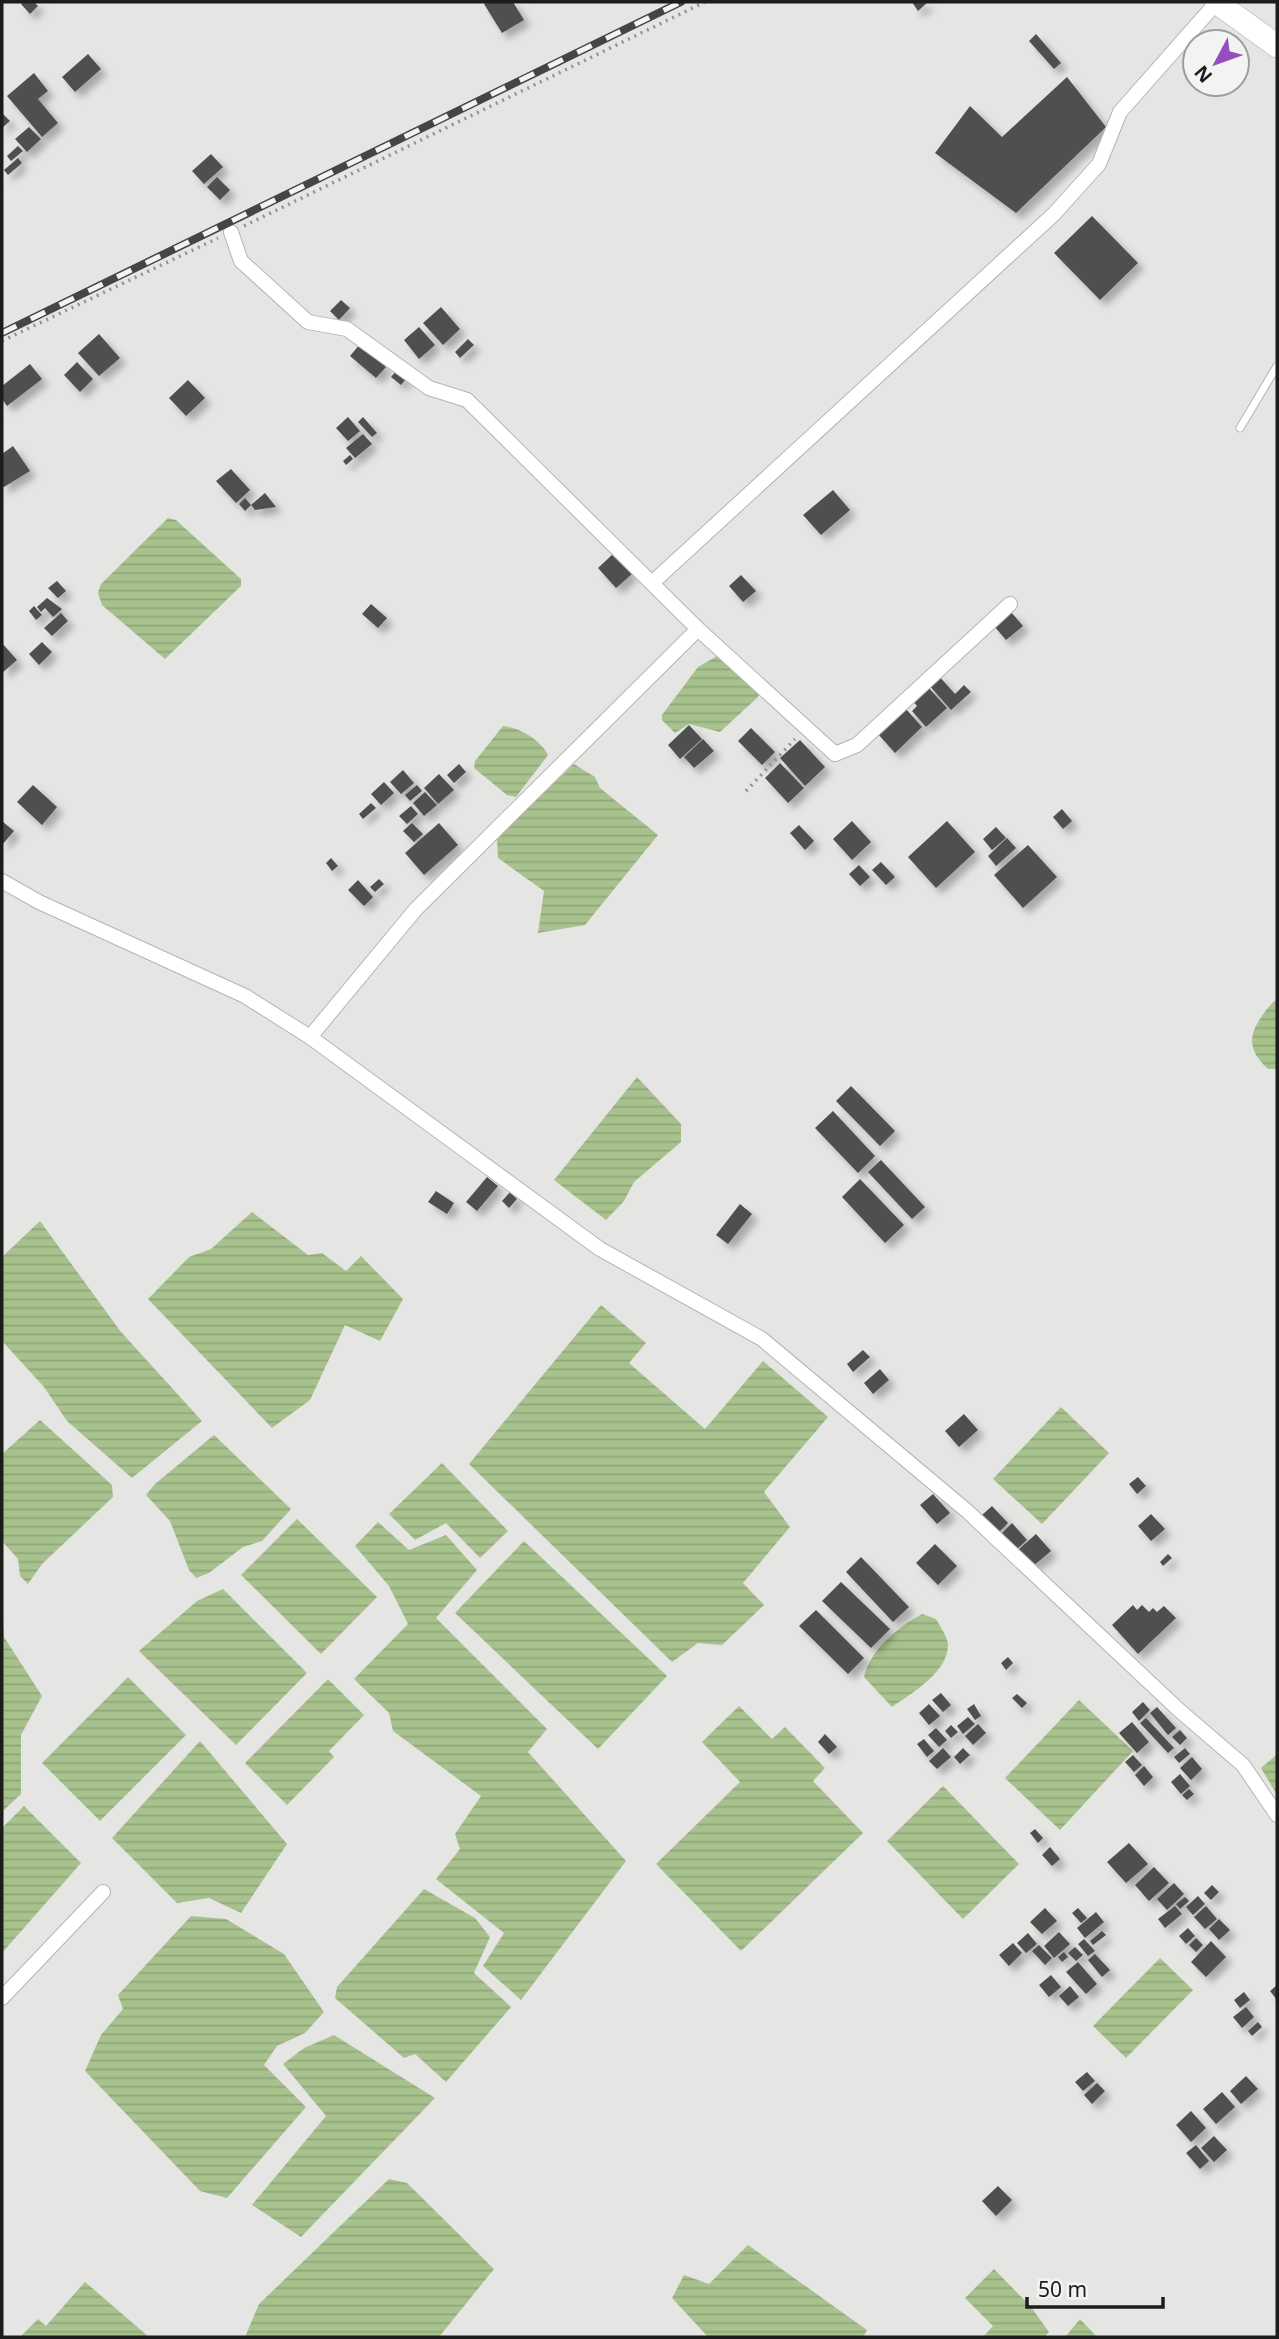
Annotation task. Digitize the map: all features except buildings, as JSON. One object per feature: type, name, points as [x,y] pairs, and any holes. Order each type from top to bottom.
[{"type":"main road","points":[[1216,2],[1277,46]]},
{"type":"street","points":[[652,583],[1054,214],[1100,164],[1120,112],[1216,2]]},
{"type":"street","points":[[231,232],[241,261],[307,322],[347,329],[429,388],[467,400],[698,629],[835,754],[857,745],[1010,604]]},
{"type":"street","points":[[310,1037],[416,909],[698,629]]},
{"type":"street","points":[[2,881],[39,902],[245,996],[310,1037],[600,1249],[762,1339],[967,1511],[1180,1712],[1243,1765],[1277,1815]]},
{"type":"street","points":[[2,1998],[103,1892]]},
{"type":"lane","points":[[1240,428],[1277,366]]},
{"type":"path","points":[[2,341],[705,2]]},
{"type":"path","points":[[746,791],[806,727]]},
{"type":"shaded area","points":[[168,518],[176,520],[241,579],[241,586],[165,659],[102,605],[98,593],[101,584]]},
{"type":"shaded area","points":[[719,655],[759,694],[758,697],[720,732],[689,724],[675,733],[662,720],[662,715],[698,667]]},
{"type":"shaded area","points":[[503,726],[529,735],[548,755],[516,797],[507,795],[474,768],[475,761]]},
{"type":"shaded area","points":[[574,764],[595,777],[600,788],[658,835],[585,925],[538,933],[544,891],[498,858],[497,838]]},
{"type":"shaded area","points":[[1277,1000],[1277,1069],[1268,1069],[1254,1050],[1252,1037],[1262,1016]]},
{"type":"shaded area","points":[[637,1077],[681,1124],[681,1142],[634,1182],[624,1201],[606,1220],[554,1180]]},
{"type":"shaded area","points":[[252,1212],[308,1255],[322,1253],[346,1271],[361,1256],[403,1299],[380,1341],[345,1325],[310,1400],[272,1428],[148,1299],[189,1257],[211,1249]]},
{"type":"shaded area","points":[[40,1221],[121,1332],[202,1421],[132,1478],[67,1421],[44,1387],[2,1341],[2,1257]]},
{"type":"shaded area","points":[[601,1305],[646,1343],[629,1363],[705,1429],[763,1361],[828,1417],[764,1492],[790,1527],[743,1583],[764,1605],[722,1645],[698,1643],[672,1662],[469,1464]]},
{"type":"shaded area","points":[[1061,1407],[1109,1453],[1042,1524],[993,1479]]},
{"type":"shaded area","points":[[40,1420],[112,1485],[113,1497],[42,1564],[28,1584],[20,1576],[18,1559],[2,1541],[2,1454]]},
{"type":"shaded area","points":[[214,1435],[291,1509],[262,1541],[243,1547],[209,1573],[196,1578],[189,1570],[170,1521],[146,1495],[155,1484]]},
{"type":"shaded area","points":[[442,1463],[508,1531],[480,1558],[446,1523],[415,1540],[389,1514]]},
{"type":"shaded area","points":[[297,1519],[377,1597],[321,1654],[241,1575]]},
{"type":"shaded area","points":[[378,1522],[409,1550],[446,1535],[477,1570],[436,1618],[547,1729],[528,1752],[626,1861],[521,2000],[483,1966],[504,1933],[436,1879],[460,1849],[455,1834],[481,1796],[393,1731],[389,1713],[354,1679],[408,1624],[389,1586],[355,1546]]},
{"type":"shaded area","points":[[524,1541],[667,1676],[598,1749],[455,1613]]},
{"type":"shaded area","points":[[223,1589],[307,1673],[236,1745],[139,1651],[197,1601]]},
{"type":"shaded area","points":[[2,1609],[4,1637],[42,1696],[21,1735],[21,1794],[2,1812]]},
{"type":"shaded area","points":[[922,1614],[936,1619],[948,1644],[947,1654],[928,1681],[892,1707],[864,1677],[867,1667],[886,1640]]},
{"type":"shaded area","points":[[128,1677],[186,1735],[100,1821],[42,1763]]},
{"type":"shaded area","points":[[328,1679],[364,1715],[329,1751],[334,1757],[287,1805],[245,1763]]},
{"type":"shaded area","points":[[1079,1700],[1133,1751],[1060,1830],[1005,1778]]},
{"type":"shaded area","points":[[739,1706],[772,1739],[785,1727],[825,1768],[813,1781],[863,1833],[741,1951],[656,1864],[740,1782],[702,1742]]},
{"type":"shaded area","points":[[200,1741],[287,1844],[241,1913],[209,1898],[177,1903],[112,1838]]},
{"type":"shaded area","points":[[1277,1754],[1277,1795],[1261,1768]]},
{"type":"shaded area","points":[[943,1786],[1019,1864],[963,1919],[887,1841]]},
{"type":"shaded area","points":[[24,1806],[81,1863],[2,1953],[2,1828]]},
{"type":"shaded area","points":[[424,1889],[475,1918],[490,1937],[474,1973],[511,2007],[446,2082],[415,2054],[404,2058],[335,1998],[337,1987]]},
{"type":"shaded area","points":[[191,1916],[226,1919],[284,1954],[324,2012],[305,2033],[277,2046],[264,2065],[306,2107],[227,2198],[200,2191],[85,2071],[101,2035],[123,2009],[118,1995]]},
{"type":"shaded area","points":[[1160,1958],[1193,1990],[1126,2058],[1093,2026]]},
{"type":"shaded area","points":[[334,2035],[435,2098],[301,2237],[252,2205],[326,2116],[283,2064],[304,2048]]},
{"type":"shaded area","points":[[389,2179],[407,2183],[494,2269],[439,2337],[245,2337],[259,2304]]},
{"type":"shaded area","points":[[748,2245],[867,2330],[863,2337],[708,2337],[672,2298],[684,2275],[709,2284]]},
{"type":"shaded area","points":[[994,2269],[1031,2307],[1049,2332],[1044,2337],[983,2337],[993,2326],[965,2298]]},
{"type":"shaded area","points":[[85,2282],[149,2337],[20,2337],[38,2319],[46,2326]]},
{"type":"shaded area","points":[[1080,2319],[1097,2337],[1065,2337]]},
{"type":"railway","points":[[2,333],[681,2]]}]
